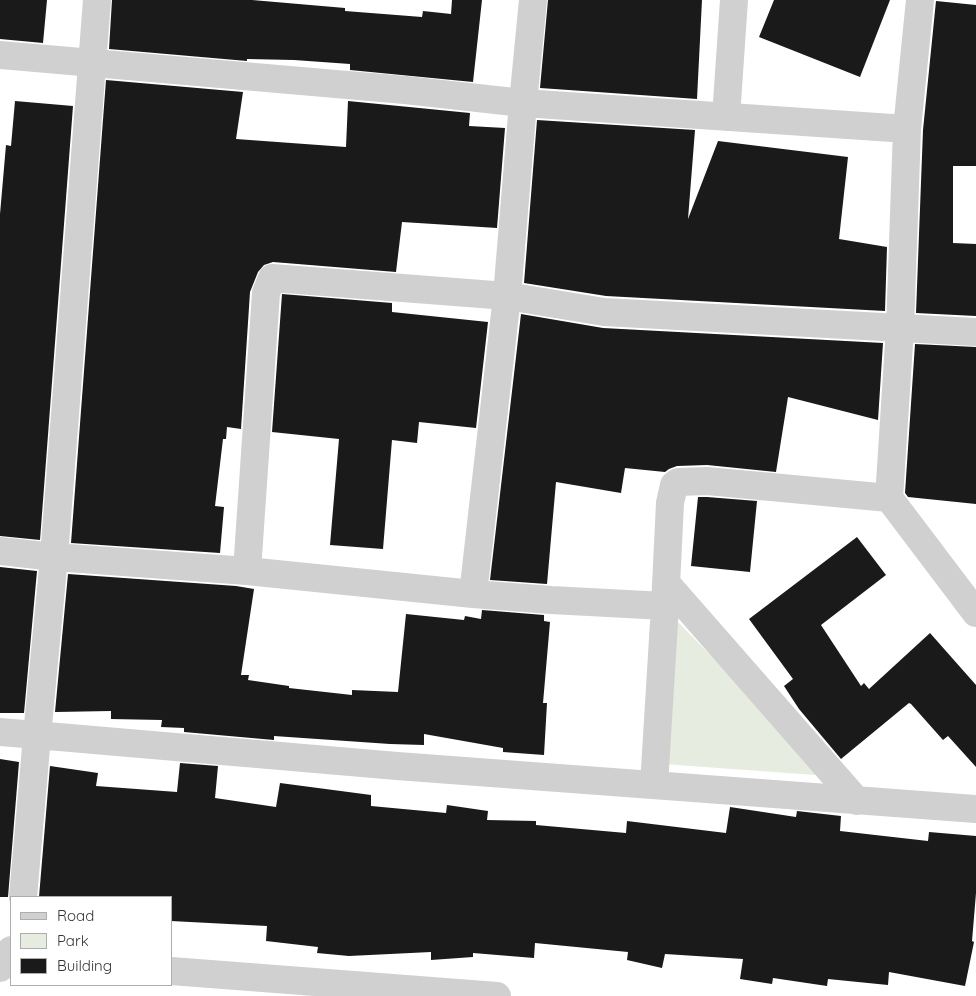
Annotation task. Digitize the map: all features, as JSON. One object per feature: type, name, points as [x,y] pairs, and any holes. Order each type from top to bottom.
[{"type":"street","points":[[23,896],[54,557],[97,0]]},
{"type":"street","points":[[473,594],[507,296],[533,0]]},
{"type":"street","points":[[726,117],[734,0]]},
{"type":"street","points":[[920,0],[907,129],[900,328],[889,498],[976,613]]},
{"type":"street","points":[[0,55],[405,90],[523,103],[907,129]]},
{"type":"street","points":[[247,571],[266,293],[272,278],[507,296],[604,312],[976,332]]},
{"type":"street","points":[[654,785],[670,503],[674,485],[678,482],[708,481],[889,498]]},
{"type":"street","points":[[0,551],[54,557],[247,571],[551,600],[666,595],[857,801]]},
{"type":"street","points":[[0,732],[388,766],[976,809]]},
{"type":"street","points":[[172,971],[497,996]]},
{"type":"green space","points":[[674,618],[829,776],[663,764]]},
{"type":"building","points":[[0,0],[47,0],[43,43],[0,39]]},
{"type":"building","points":[[112,0],[252,0],[345,8],[345,11],[422,17],[423,11],[451,14],[452,0],[482,0],[473,82],[350,70],[350,64],[294,60],[247,59],[247,61],[109,49]]},
{"type":"building","points":[[548,0],[702,0],[697,99],[540,88]]},
{"type":"building","points":[[774,0],[890,0],[860,77],[759,37]]},
{"type":"building","points":[[936,1],[976,5],[976,166],[953,166],[953,243],[976,244],[976,316],[916,313],[923,130]]},
{"type":"building","points":[[106,80],[243,92],[236,139],[346,147],[348,101],[470,113],[469,126],[505,128],[497,228],[402,222],[396,272],[273,262],[264,265],[258,272],[250,292],[241,429],[227,427],[226,439],[223,439],[215,506],[224,507],[220,553],[71,543]]},
{"type":"building","points":[[15,101],[73,106],[40,540],[0,536],[0,214],[6,145],[11,146]]},
{"type":"building","points":[[537,120],[695,130],[688,219],[718,141],[848,157],[839,239],[887,247],[885,311],[606,296],[524,283]]},
{"type":"building","points":[[282,294],[392,303],[392,312],[488,322],[476,428],[419,422],[417,443],[392,440],[383,549],[330,545],[339,439],[272,432]]},
{"type":"building","points":[[521,314],[603,328],[883,343],[878,420],[788,397],[776,472],[707,465],[677,466],[665,472],[625,468],[621,493],[556,482],[547,584],[490,580]]},
{"type":"building","points":[[915,344],[976,347],[976,504],[908,497],[905,493]]},
{"type":"building","points":[[698,497],[757,501],[750,572],[691,566]]},
{"type":"building","points":[[857,537],[886,575],[821,625],[861,686],[864,683],[869,689],[930,633],[976,685],[976,767],[948,736],[943,740],[909,703],[841,759],[799,709],[784,686],[793,679],[749,619]]},
{"type":"building","points":[[0,567],[37,571],[24,713],[0,713]]},
{"type":"building","points":[[68,574],[236,586],[254,589],[241,675],[249,675],[248,680],[289,686],[289,688],[352,695],[352,690],[398,692],[406,614],[464,620],[465,616],[481,619],[482,610],[544,615],[544,621],[550,622],[543,703],[547,703],[544,755],[503,752],[503,748],[424,734],[424,745],[274,736],[274,740],[184,732],[184,728],[161,727],[162,720],[111,719],[111,711],[55,712]]},
{"type":"building","points":[[0,759],[19,762],[8,897],[0,897]]},
{"type":"building","points":[[180,763],[218,766],[215,798],[276,807],[280,783],[371,795],[371,806],[446,813],[447,805],[488,811],[487,820],[536,821],[536,825],[626,833],[627,821],[726,833],[730,807],[796,817],[797,811],[841,816],[840,831],[928,841],[929,832],[976,836],[976,893],[972,941],[974,942],[965,986],[889,972],[888,985],[828,979],[827,986],[773,978],[772,984],[740,979],[743,959],[665,954],[662,968],[627,960],[628,952],[535,943],[534,958],[473,953],[473,957],[431,960],[431,952],[349,956],[317,953],[318,947],[266,941],[267,926],[172,921],[172,896],[39,896],[50,766],[98,773],[96,786],[177,792]]}]
